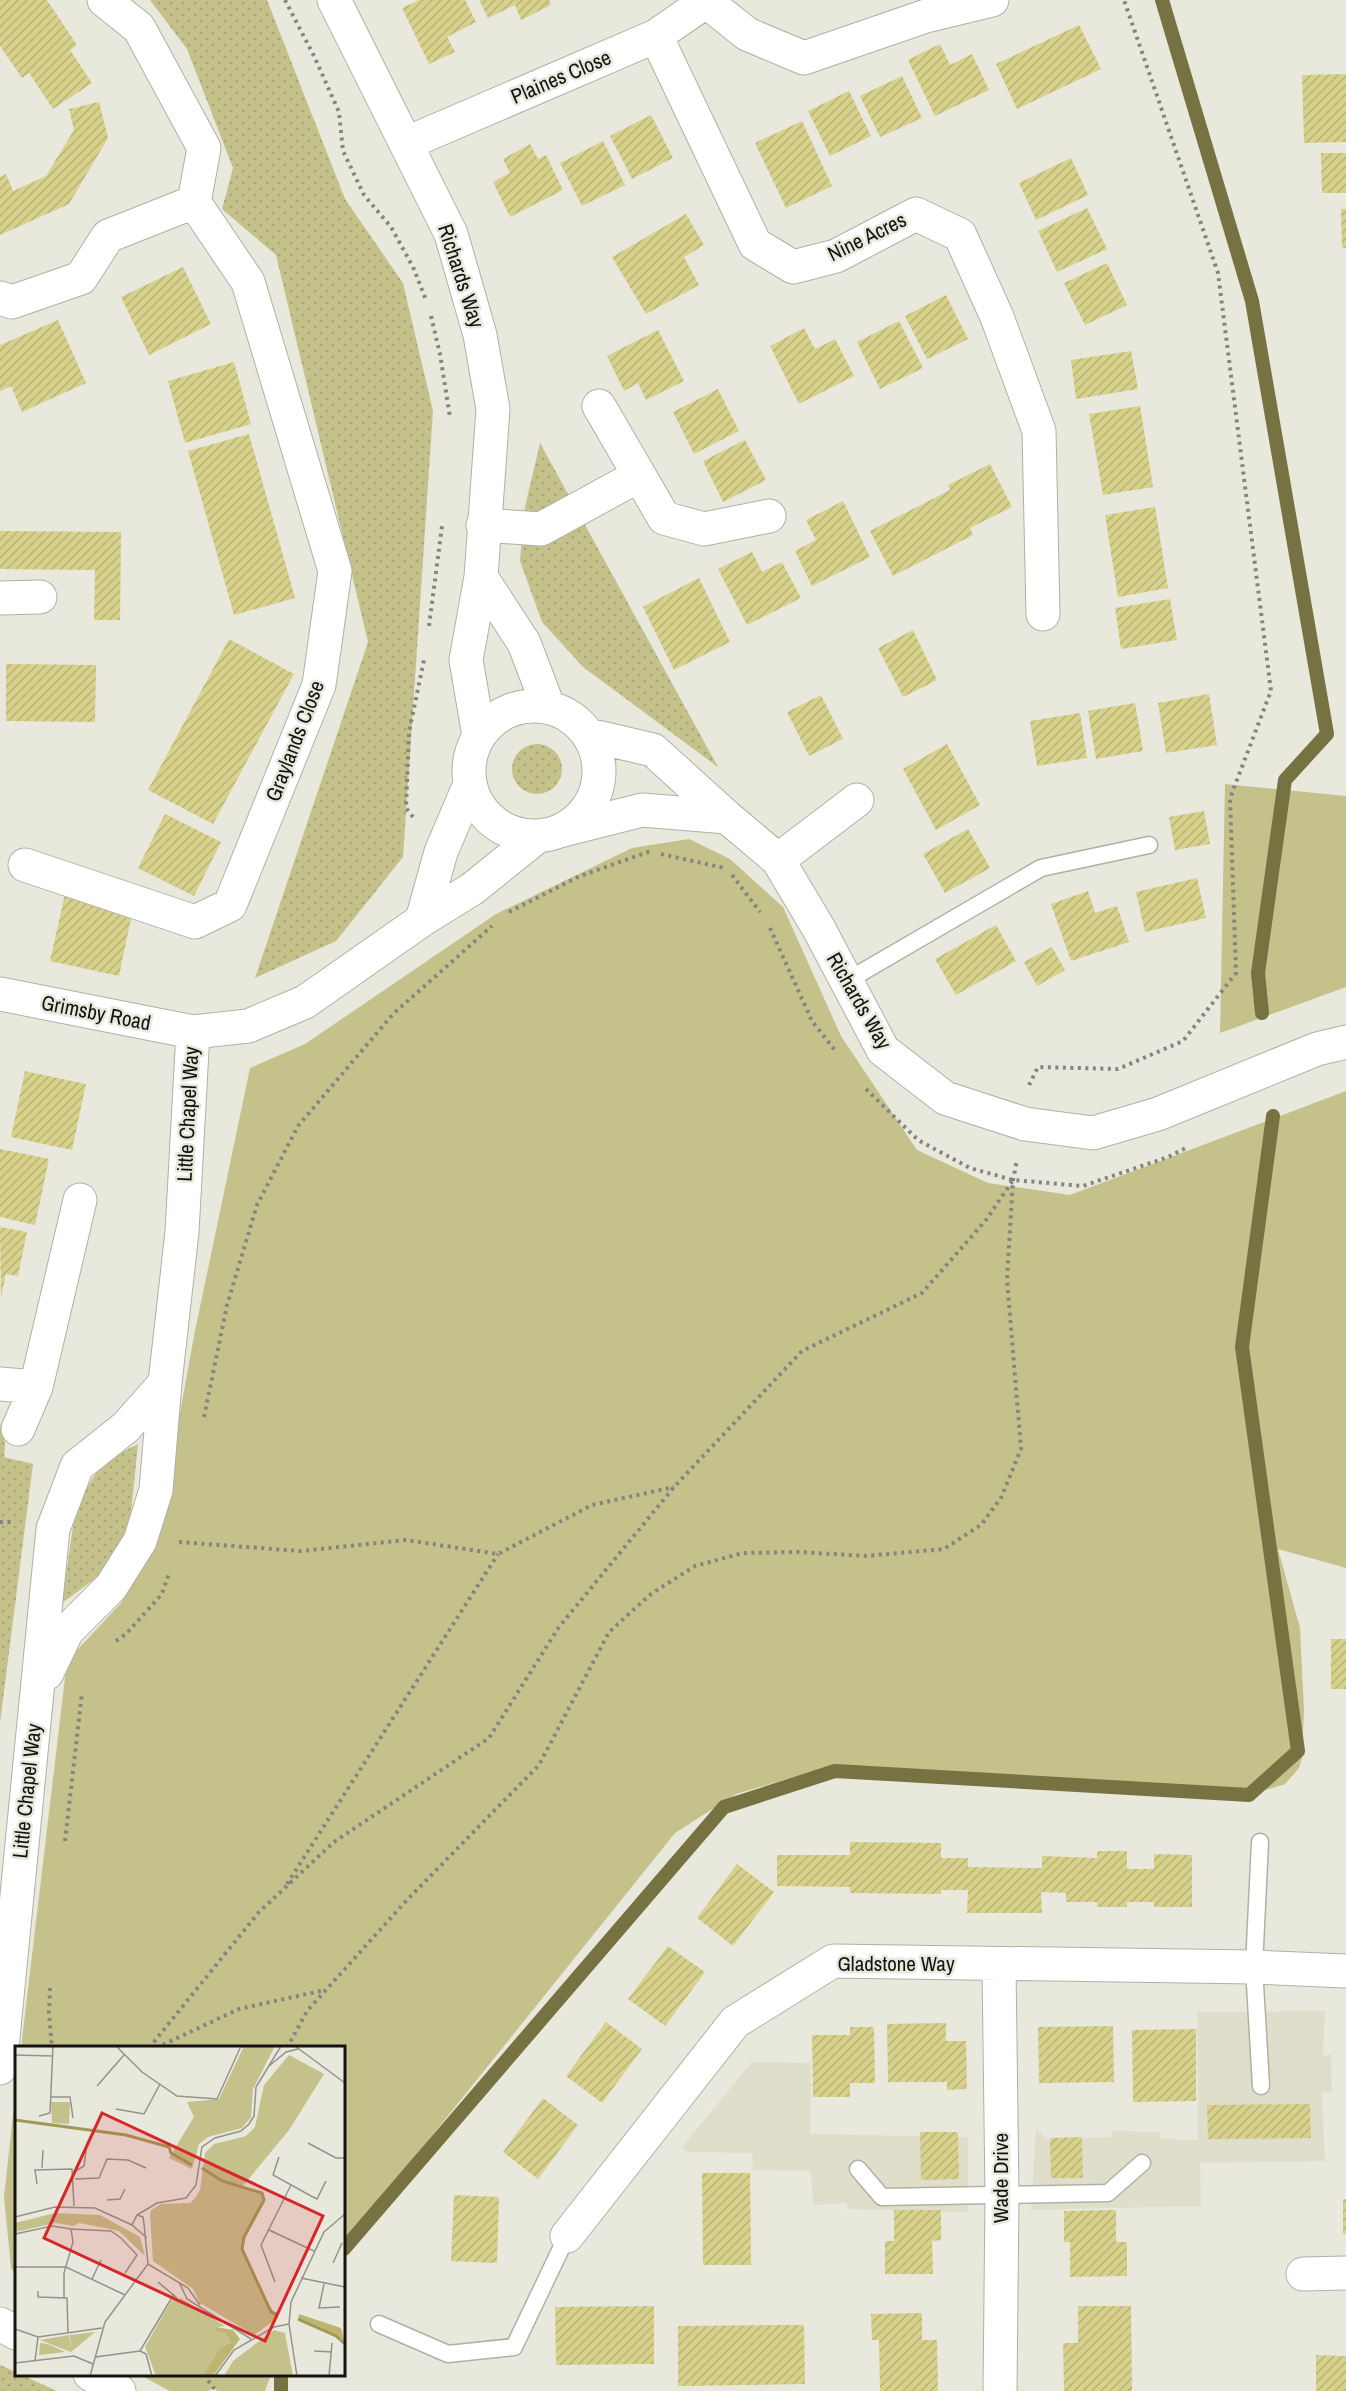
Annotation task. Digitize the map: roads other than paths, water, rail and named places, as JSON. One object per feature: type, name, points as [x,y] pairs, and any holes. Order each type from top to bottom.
[{"type":"street","points":[[0,298],[12,302],[81,278],[108,236],[194,202],[204,148],[139,28],[104,0]]},
{"type":"street","name":"Richards Way","points":[[334,0],[451,234],[480,335],[493,409],[481,577],[466,660],[479,735]]},
{"type":"street","points":[[707,1],[747,34],[804,58],[926,16],[992,0]]},
{"type":"street","name":"Plaines Close","points":[[406,143],[656,36],[707,1]]},
{"type":"street","name":"Nine Acres","points":[[656,36],[755,244],[793,267],[836,256],[916,214],[960,235],[998,317],[1039,431],[1043,615]]},
{"type":"street","name":"Graylands Close","points":[[25,865],[195,922],[230,905],[320,685],[335,571],[248,282],[194,202]]},
{"type":"street","points":[[598,406],[664,518],[704,529],[770,516]]},
{"type":"street","points":[[483,525],[541,529],[638,476]]},
{"type":"street","points":[[481,577],[524,643],[548,706]]},
{"type":"street","points":[[0,598],[40,597]]},
{"type":"street","points":[[422,920],[441,852],[470,784],[470,756],[479,735],[500,714],[522,706],[548,706],[569,715],[589,735],[598,756],[599,778],[592,800],[579,818],[549,833]]},
{"type":"street","name":"Richards Way","points":[[589,735],[653,750],[778,860],[819,929],[883,1050],[945,1098],[1024,1124],[1093,1133],[1158,1114],[1317,1049],[1346,1042]]},
{"type":"street","points":[[470,784],[479,805],[490,819],[509,831],[549,833],[642,810],[727,817]]},
{"type":"street","points":[[778,860],[857,800]]},
{"type":"street","name":"Little Chapel Way","points":[[37,1694],[67,1631],[111,1587],[140,1541],[156,1490],[182,1232],[193,1032],[248,1026],[305,1002],[422,920],[472,889],[549,833]]},
{"type":"street","name":"Grimsby Road","points":[[0,994],[193,1032]]},
{"type":"street","points":[[18,1429],[36,1387],[80,1200]]},
{"type":"street","name":"Little Chapel Way","points":[[0,2068],[53,1529],[76,1466],[126,1427],[165,1383]]},
{"type":"street","points":[[0,1384],[36,1387]]},
{"type":"street","name":"Gladstone Way","points":[[567,2236],[735,2022],[833,1961],[1254,1967],[1346,1971]]},
{"type":"street","name":"Wade Drive","points":[[999,1965],[1002,2196],[1000,2391]]},
{"type":"street","points":[[1303,2274],[1346,2273]]},
{"type":"street","points":[[0,2324],[15,2332]]},
{"type":"street","points":[[93,2376],[119,2391]]},
{"type":"lane","points":[[845,982],[1041,867],[1149,845]]},
{"type":"lane","points":[[1260,1842],[1254,1967],[1261,2086]]},
{"type":"lane","points":[[858,2169],[882,2197],[1002,2196],[1108,2193],[1142,2163]]},
{"type":"lane","points":[[379,2324],[448,2354],[514,2347],[567,2236]]},
{"type":"waterway","points":[[1162,0],[1252,301],[1327,734],[1285,780],[1258,973],[1262,1013]]},
{"type":"waterway","points":[[345,2248],[724,1807],[835,1771],[1249,1795],[1298,1751],[1242,1347],[1273,1116]]},
{"type":"waterway","points":[[281,2376],[281,2391]]}]
